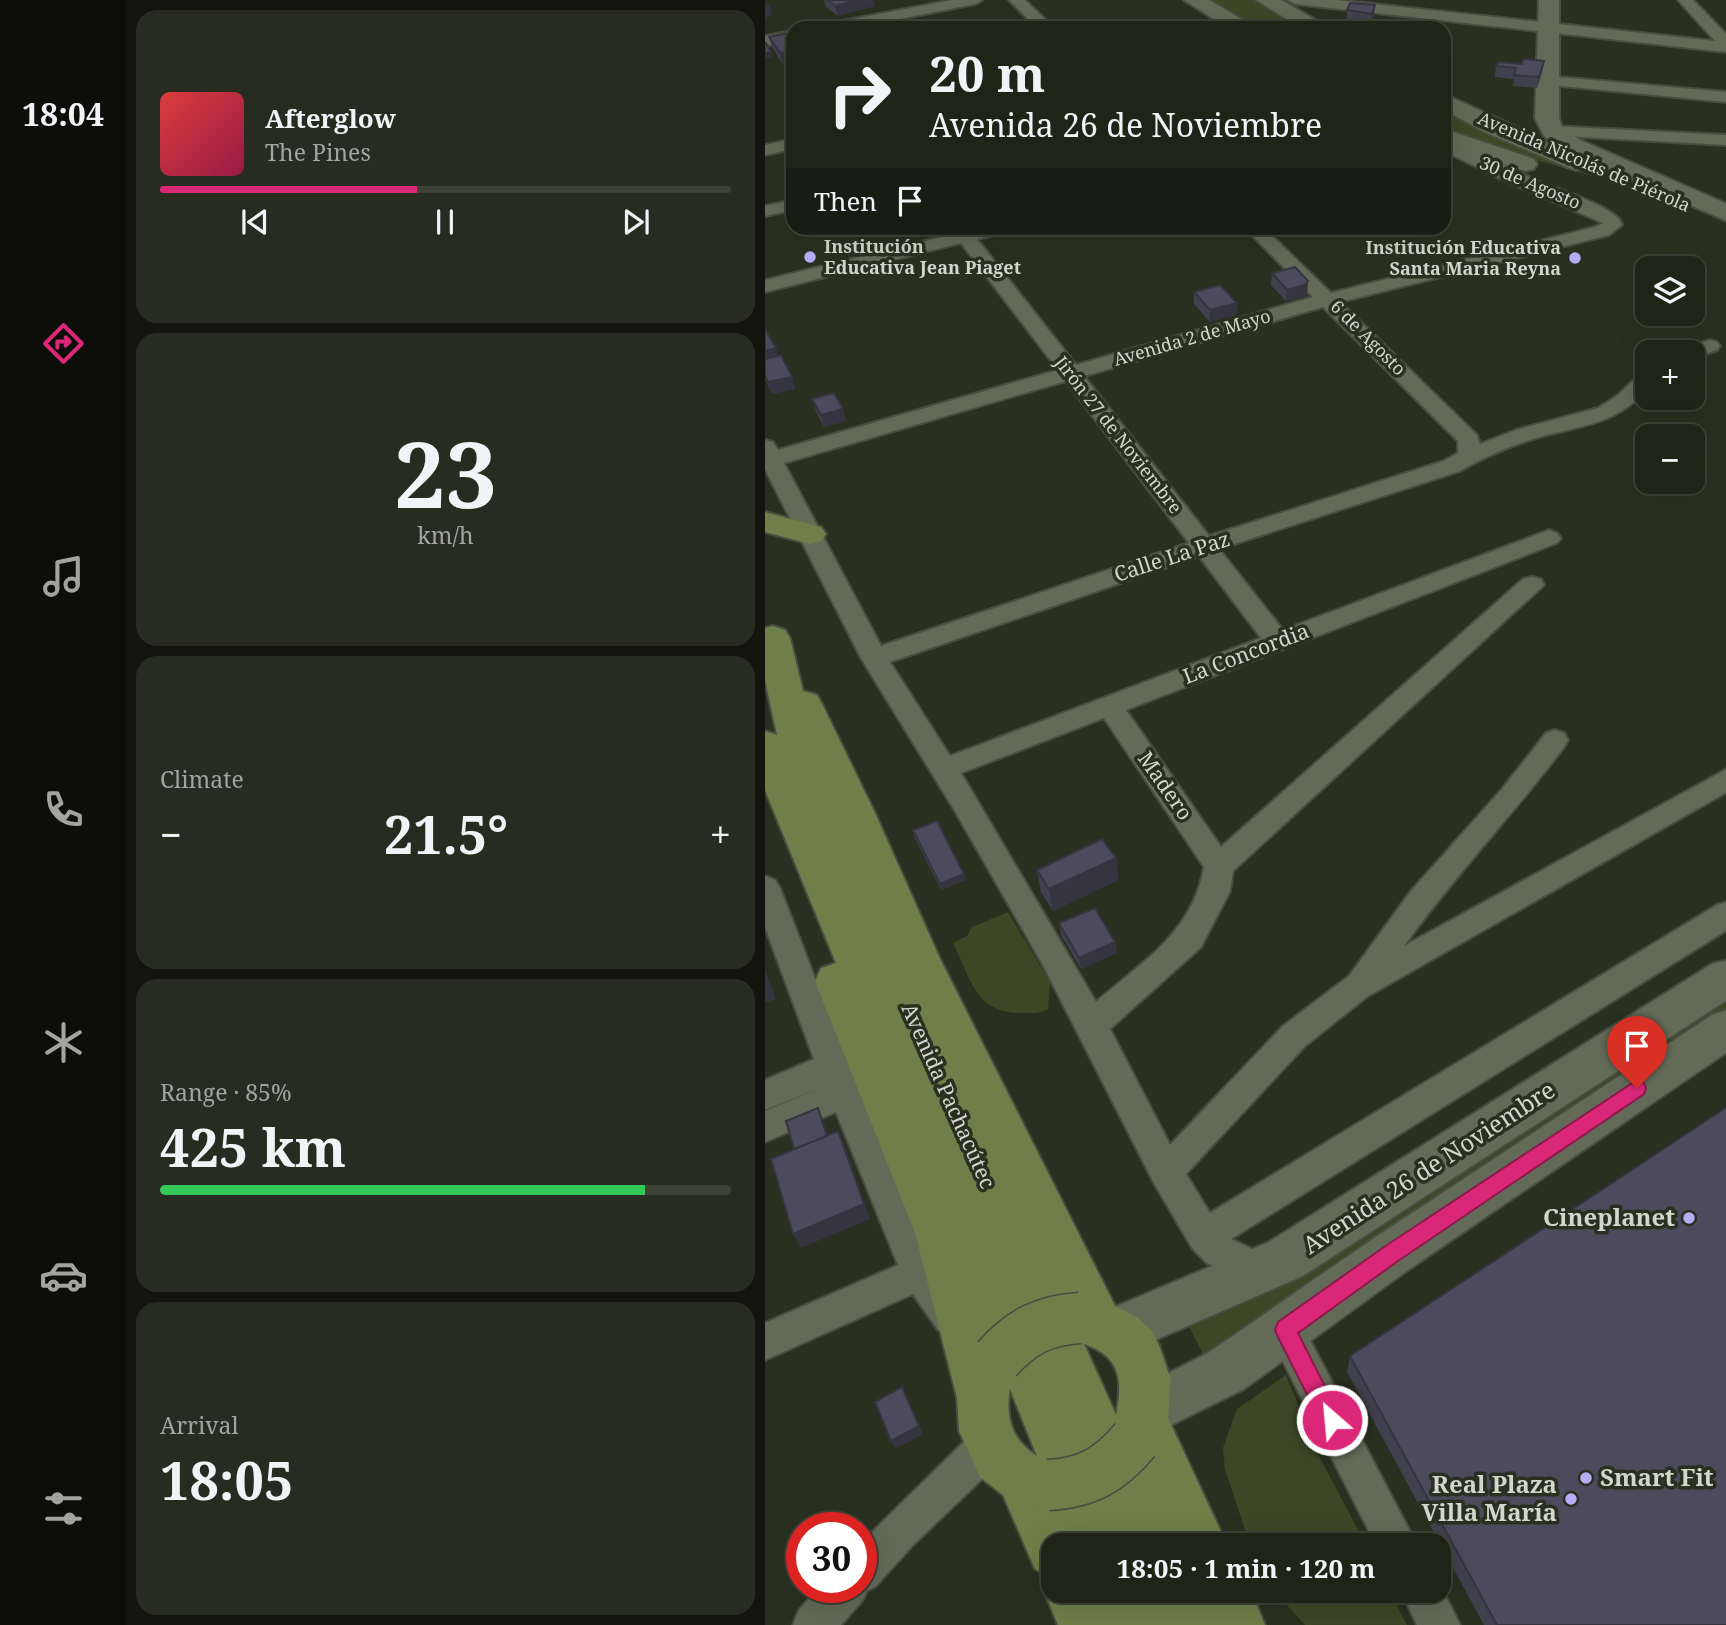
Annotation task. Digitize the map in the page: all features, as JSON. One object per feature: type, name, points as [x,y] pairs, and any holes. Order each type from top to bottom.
[{"type":"main road","points":[[1194,0],[1231,21]]},
{"type":"main road","points":[[1266,0],[1303,21]]},
{"type":"main road","points":[[1549,0],[1547,117],[1552,131],[1572,145],[1726,214]]},
{"type":"main road","name":"Avenida Nicolás de Piérola","points":[[1451,104],[1528,143],[1726,220]]},
{"type":"main road","name":"Avenida Nicolás de Piérola","points":[[1451,139],[1502,158],[1587,182]]},
{"type":"main road","name":"Avenida Nicolás de Piérola","points":[[1619,192],[1726,232]]},
{"type":"main road","points":[[765,522],[810,534]]},
{"type":"main road","name":"Avenida Pachacútec","points":[[769,629],[856,813],[920,960],[1098,1324]]},
{"type":"main road","name":"Avenida Pachacútec","points":[[769,629],[802,763],[1142,1533]]},
{"type":"main road","name":"Avenida Pachacútec","points":[[765,745],[1098,1533]]},
{"type":"main road","points":[[765,803],[939,1233],[1001,1417],[1047,1533]]},
{"type":"main road","name":"Avenida 26 de Noviembre","points":[[1098,1324],[1286,1259],[1726,977]]},
{"type":"main road","points":[[1141,1424],[1226,1371],[1391,1254],[1726,1028]]},
{"type":"main road","points":[[1057,1319],[1098,1324],[1129,1344],[1142,1367],[1147,1393],[1141,1424],[1119,1461],[1098,1476],[1073,1485],[1001,1417],[1013,1340],[1034,1326],[1057,1319]]},
{"type":"main road","points":[[1141,1424],[1194,1533]]},
{"type":"main road","points":[[1077,1603],[1087,1625]]},
{"type":"main road","points":[[1128,1603],[1138,1625]]},
{"type":"main road","points":[[1173,1603],[1183,1625]]},
{"type":"main road","points":[[1227,1603],[1237,1625]]},
{"type":"street","points":[[868,21],[975,0]]},
{"type":"street","points":[[1016,0],[1038,21]]},
{"type":"street","points":[[1295,0],[1726,46]]},
{"type":"street","points":[[1685,0],[1726,46]]},
{"type":"street","points":[[1325,21],[1340,3]]},
{"type":"street","points":[[765,41],[786,37]]},
{"type":"street","points":[[1547,81],[1726,97]]},
{"type":"street","points":[[1552,131],[1726,140]]},
{"type":"street","points":[[765,150],[786,146]]},
{"type":"street","name":"30 de Agosto","points":[[1451,147],[1507,175],[1596,211],[1612,220],[1613,225]]},
{"type":"street","points":[[765,211],[786,206]]},
{"type":"street","name":"Avenida 2 de Mayo","points":[[768,453],[1071,373],[1329,299],[1602,231],[1613,225]]},
{"type":"street","points":[[765,286],[951,235]]},
{"type":"street","name":"Jirón 27 de Noviembre","points":[[964,235],[1278,642]]},
{"type":"street","name":"6 de Agosto","points":[[1261,235],[1469,440],[1469,456]]},
{"type":"street","name":"Calle La Paz","points":[[873,658],[1204,546],[1452,466],[1469,456],[1524,435],[1588,420],[1606,413],[1625,401],[1635,391]]},
{"type":"street","points":[[768,453],[873,658],[944,769],[1092,1025],[1166,1172],[1204,1236],[1219,1251],[1258,1270]]},
{"type":"street","name":"La Concordia","points":[[944,769],[1549,538]]},
{"type":"street","points":[[1092,1025],[1190,938],[1215,891],[1219,866],[1532,585]]},
{"type":"street","name":"Madero","points":[[1110,706],[1219,866]]},
{"type":"street","points":[[1357,987],[1421,898],[1512,796],[1555,740]]},
{"type":"street","points":[[1166,1172],[1294,1036],[1357,987],[1726,779]]},
{"type":"street","points":[[765,888],[839,1080],[919,1273],[1001,1417],[877,1555]]},
{"type":"street","points":[[1204,1236],[1726,914]]},
{"type":"street","points":[[765,1095],[839,1080]]},
{"type":"street","points":[[765,1127],[839,1080]]},
{"type":"street","points":[[765,1342],[919,1273]]},
{"type":"street","points":[[1285,1330],[1391,1533]]},
{"type":"street","points":[[819,1623],[835,1603]]},
{"type":"street","points":[[1427,1603],[1439,1625]]},
{"type":"green space","points":[[1202,0],[1261,0],[1294,21],[1240,21]]},
{"type":"green space","points":[[1451,107],[1603,179],[1522,156],[1451,131]]},
{"type":"green space","points":[[1008,912],[1050,982],[1048,1009],[1045,1011],[1021,1013],[993,1007],[976,992],[953,943],[967,936],[972,927]]},
{"type":"green space","points":[[1726,993],[1726,1013],[1204,1356],[1184,1317]]},
{"type":"green space","points":[[1286,1375],[1319,1456],[1360,1533],[1246,1533],[1225,1469],[1223,1448],[1237,1409]]},
{"type":"green space","points":[[1285,1603],[1395,1603],[1407,1625],[1305,1625]]},
{"type":"building","points":[[828,0],[857,0],[835,6]]},
{"type":"building","points":[[1350,3],[1375,5],[1372,14],[1347,10]]},
{"type":"building","points":[[786,33],[786,52],[780,53],[769,37]]},
{"type":"building","points":[[766,43],[771,52],[765,53]]},
{"type":"building","points":[[1523,59],[1544,61],[1539,77],[1514,75],[1516,68],[1496,66],[1498,62],[1522,64]]},
{"type":"building","points":[[1295,267],[1308,281],[1305,285],[1287,290],[1272,273]]},
{"type":"building","points":[[1220,285],[1237,303],[1210,310],[1194,292]]},
{"type":"building","points":[[765,329],[776,348],[765,351]]},
{"type":"building","points":[[781,355],[792,377],[768,382],[765,359]]},
{"type":"building","points":[[834,393],[843,409],[821,415],[812,399]]},
{"type":"building","points":[[937,821],[964,874],[940,884],[913,830]]},
{"type":"building","points":[[1102,839],[1116,858],[1049,889],[1037,870]]},
{"type":"building","points":[[1095,908],[1115,942],[1079,958],[1059,923]]},
{"type":"building","name":"Real Plaza Villa María","points":[[1727,1107],[1727,1625],[1497,1625],[1451,1541],[1451,1533],[1447,1533],[1350,1356]]},
{"type":"building","points":[[818,1108],[827,1136],[794,1149],[786,1121]]},
{"type":"building","points":[[838,1131],[864,1204],[793,1234],[771,1159]]},
{"type":"building","points":[[902,1387],[919,1426],[891,1441],[875,1402]]},
{"type":"place","name":"Institución Educativa Jean Piaget","points":[[810,257]]},
{"type":"place","name":"Institución Educativa Santa Maria Reyna","points":[[1575,258]]},
{"type":"place","name":"Cineplanet","points":[[1689,1218]]},
{"type":"place","name":"Smart Fit","points":[[1586,1478]]},
{"type":"place","name":"Real Plaza Villa María","points":[[1571,1499]]},
{"type":"route","points":[[1332,1420],[1285,1330],[1391,1254],[1637,1088]]}]
